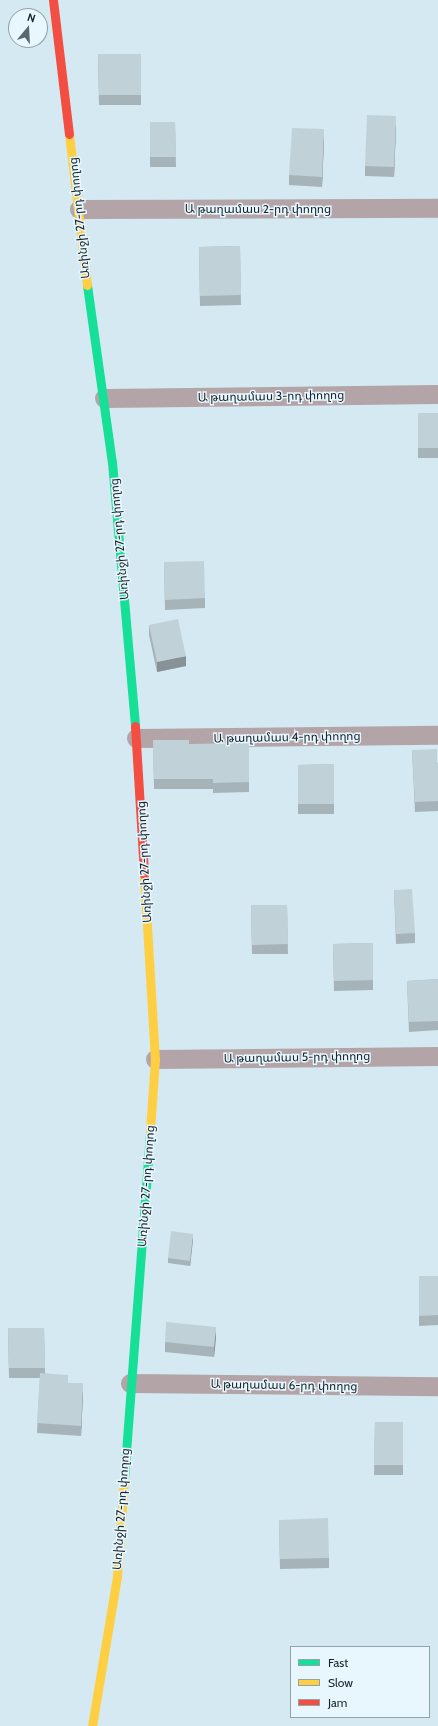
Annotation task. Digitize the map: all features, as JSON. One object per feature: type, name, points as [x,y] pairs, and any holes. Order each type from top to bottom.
[{"type":"street","name":"Առինջի 27-րդ փողոց","points":[[54,0],[88,292],[104,398],[136,738],[156,1059],[130,1383],[117,1576],[92,1726]]},
{"type":"street","name":"Ա թաղամաս 2-րդ փողոց","points":[[79,209],[438,208]]},
{"type":"street","name":"Ա թաղամաս 3-րդ փողոց","points":[[104,398],[438,394]]},
{"type":"street","name":"Ա թաղամաս 4-րդ փողոց","points":[[136,738],[438,735]]},
{"type":"street","name":"Ա թաղամաս 5-րդ փողոց","points":[[156,1059],[438,1056]]},
{"type":"street","name":"Ա թաղամաս 6-րդ փողոց","points":[[130,1383],[438,1386]]},
{"type":"building","points":[[98,54],[141,54],[141,95],[99,95]]},
{"type":"building","points":[[367,115],[396,116],[394,167],[365,166]]},
{"type":"building","points":[[150,122],[175,122],[176,157],[150,157]]},
{"type":"building","points":[[292,128],[324,129],[322,177],[289,175]]},
{"type":"building","points":[[240,246],[241,295],[200,296],[199,247]]},
{"type":"building","points":[[418,413],[438,413],[438,448],[418,448]]},
{"type":"building","points":[[204,561],[205,598],[165,600],[164,562]]},
{"type":"building","points":[[178,619],[186,656],[157,662],[149,625]]},
{"type":"building","points":[[153,740],[189,740],[189,744],[249,743],[249,782],[213,783],[213,779],[154,779]]},
{"type":"building","points":[[437,749],[438,801],[415,802],[412,750]]},
{"type":"building","points":[[334,764],[334,804],[298,804],[298,765]]},
{"type":"building","points":[[412,889],[415,933],[396,934],[394,890]]},
{"type":"building","points":[[251,905],[287,905],[288,944],[252,945]]},
{"type":"building","points":[[373,943],[373,980],[334,981],[333,944]]},
{"type":"building","points":[[438,979],[438,1021],[409,1022],[407,981]]},
{"type":"building","points":[[171,1231],[193,1234],[190,1261],[168,1258]]},
{"type":"building","points":[[419,1276],[438,1276],[438,1315],[419,1316]]},
{"type":"building","points":[[166,1322],[216,1327],[214,1347],[165,1342]]},
{"type":"building","points":[[8,1328],[44,1328],[45,1368],[9,1368]]},
{"type":"building","points":[[40,1373],[68,1375],[68,1383],[83,1383],[81,1426],[37,1423]]},
{"type":"building","points":[[375,1422],[403,1422],[403,1465],[374,1465]]},
{"type":"building","points":[[328,1518],[329,1558],[280,1559],[279,1520]]},
{"type":"traffic: fast","points":[[87,285],[112,462],[135,726]]},
{"type":"traffic: fast","points":[[124,1479],[150,1131]]},
{"type":"traffic: slow","points":[[69,134],[87,285]]},
{"type":"traffic: slow","points":[[144,875],[155,1059],[150,1131]]},
{"type":"traffic: slow","points":[[92,1726],[117,1576],[124,1479]]},
{"type":"traffic: jam","points":[[53,0],[69,134]]},
{"type":"traffic: jam","points":[[135,726],[144,875]]}]
